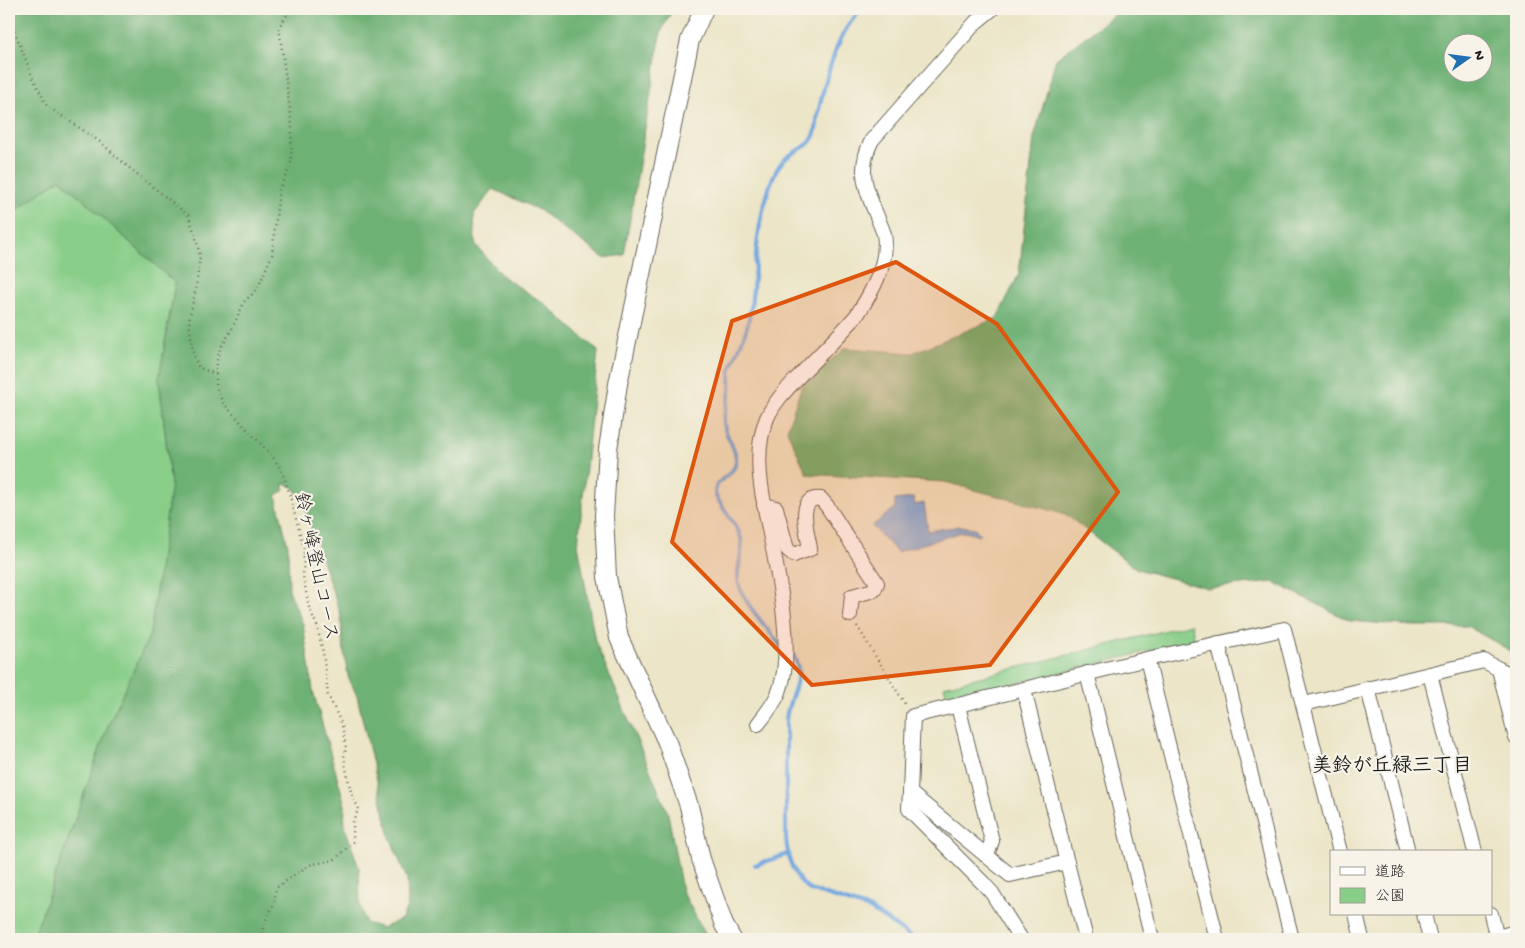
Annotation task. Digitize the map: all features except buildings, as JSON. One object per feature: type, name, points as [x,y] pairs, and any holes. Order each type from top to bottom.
[{"type":"street","points":[[704,9],[690,40],[618,384],[608,449],[605,524],[607,577],[619,638],[667,742],[689,806],[701,858],[724,925],[732,939]]},
{"type":"street","points":[[758,724],[779,691],[786,634],[759,466],[764,430],[770,412],[788,388],[856,315],[870,293],[880,272],[885,243],[884,234],[864,181],[863,171],[869,146],[876,134],[925,78],[976,22],[992,9]]},
{"type":"street","points":[[764,505],[776,508],[788,550],[794,555],[810,549],[805,515],[805,507],[809,500],[821,499],[827,506],[877,583],[874,590],[852,596],[850,615]]},
{"type":"street","points":[[1021,939],[992,893],[909,809],[913,716],[1087,673],[1284,629],[1340,850]]},
{"type":"street","points":[[1218,643],[1292,939]]},
{"type":"street","points":[[1147,659],[1217,939]]},
{"type":"street","points":[[1304,704],[1484,661],[1516,677]]},
{"type":"street","points":[[1499,669],[1516,738]]},
{"type":"street","points":[[1087,673],[1152,939]]},
{"type":"street","points":[[1430,674],[1474,850]]},
{"type":"street","points":[[1368,688],[1408,850]]},
{"type":"street","points":[[1024,690],[1086,939]]},
{"type":"street","points":[[958,706],[992,841],[987,855]]},
{"type":"street","points":[[910,793],[1010,874],[1066,862]]},
{"type":"street","points":[[1356,916],[1362,939]]},
{"type":"street","points":[[1424,916],[1430,939]]},
{"type":"street","points":[[1491,916],[1494,939],[1516,932]]},
{"type":"path","name":"鈴ヶ峰登山コース","points":[[263,939],[264,921],[273,906],[276,888],[309,865],[334,860],[353,842],[352,820],[359,810],[352,796],[347,774],[344,757],[346,748],[342,725],[328,695],[317,626],[309,607],[302,576],[304,549],[289,492],[281,469],[272,456],[223,403],[216,387],[216,364],[220,349],[232,329],[244,300],[251,296],[259,285],[272,255],[279,190],[291,164],[290,110],[279,27],[291,9]]},
{"type":"path","points":[[9,17],[33,78],[47,106],[99,141],[188,215],[200,256],[189,320],[193,354],[199,368],[216,374]]},
{"type":"path","points":[[850,615],[905,704],[914,703]]},
{"type":"highlighted area","points":[[896,262],[997,324],[1118,492],[990,665],[812,685],[672,542],[732,321]]},
{"type":"green space","points":[[9,9],[673,9],[661,32],[624,255],[604,258],[539,210],[493,189],[474,214],[475,244],[502,276],[545,304],[598,351],[578,544],[595,641],[668,813],[682,891],[708,939],[33,939],[108,726],[150,634],[171,485],[159,379],[175,283],[60,179],[9,215]],"holes":[[[284,483],[295,488],[305,510],[341,616],[342,638],[348,676],[357,696],[390,837],[407,879],[408,903],[402,919],[382,928],[366,923],[360,906],[359,868],[344,824],[345,805],[313,691],[303,624],[289,590],[288,546],[276,496],[284,490]]]},
{"type":"green space","points":[[1121,9],[1516,9],[1516,654],[1467,626],[1413,626],[1350,621],[1274,582],[1208,588],[1137,569],[1065,514],[945,482],[807,474],[787,430],[802,385],[845,348],[913,353],[997,318],[1019,274],[1034,138],[1056,59]]},
{"type":"green space","points":[[60,179],[175,283],[159,379],[171,485],[150,635],[108,726],[33,939],[9,939],[9,215]]},
{"type":"green space","points":[[1191,624],[1195,640],[948,700],[944,686]]},
{"type":"water","points":[[914,498],[915,505],[924,503],[928,531],[960,526],[975,528],[980,535],[962,532],[897,552],[872,526],[895,508],[895,500]]},
{"type":"waterway","points":[[780,645],[748,604],[739,586],[741,538],[716,496],[715,490],[717,485],[732,470],[736,460],[734,450],[725,431],[724,417],[730,391],[731,369],[746,332],[749,319],[759,229],[771,183],[781,163],[806,146],[813,138],[828,72],[847,28],[864,9]]},
{"type":"waterway","points":[[790,651],[796,660],[798,668],[798,677],[786,720],[786,839],[792,868],[799,880],[810,890],[870,909],[914,939]]},
{"type":"waterway","points":[[755,865],[788,854]]},
{"type":"district","name":"美鈴が丘緑三丁目","points":[[1392,764]]}]
